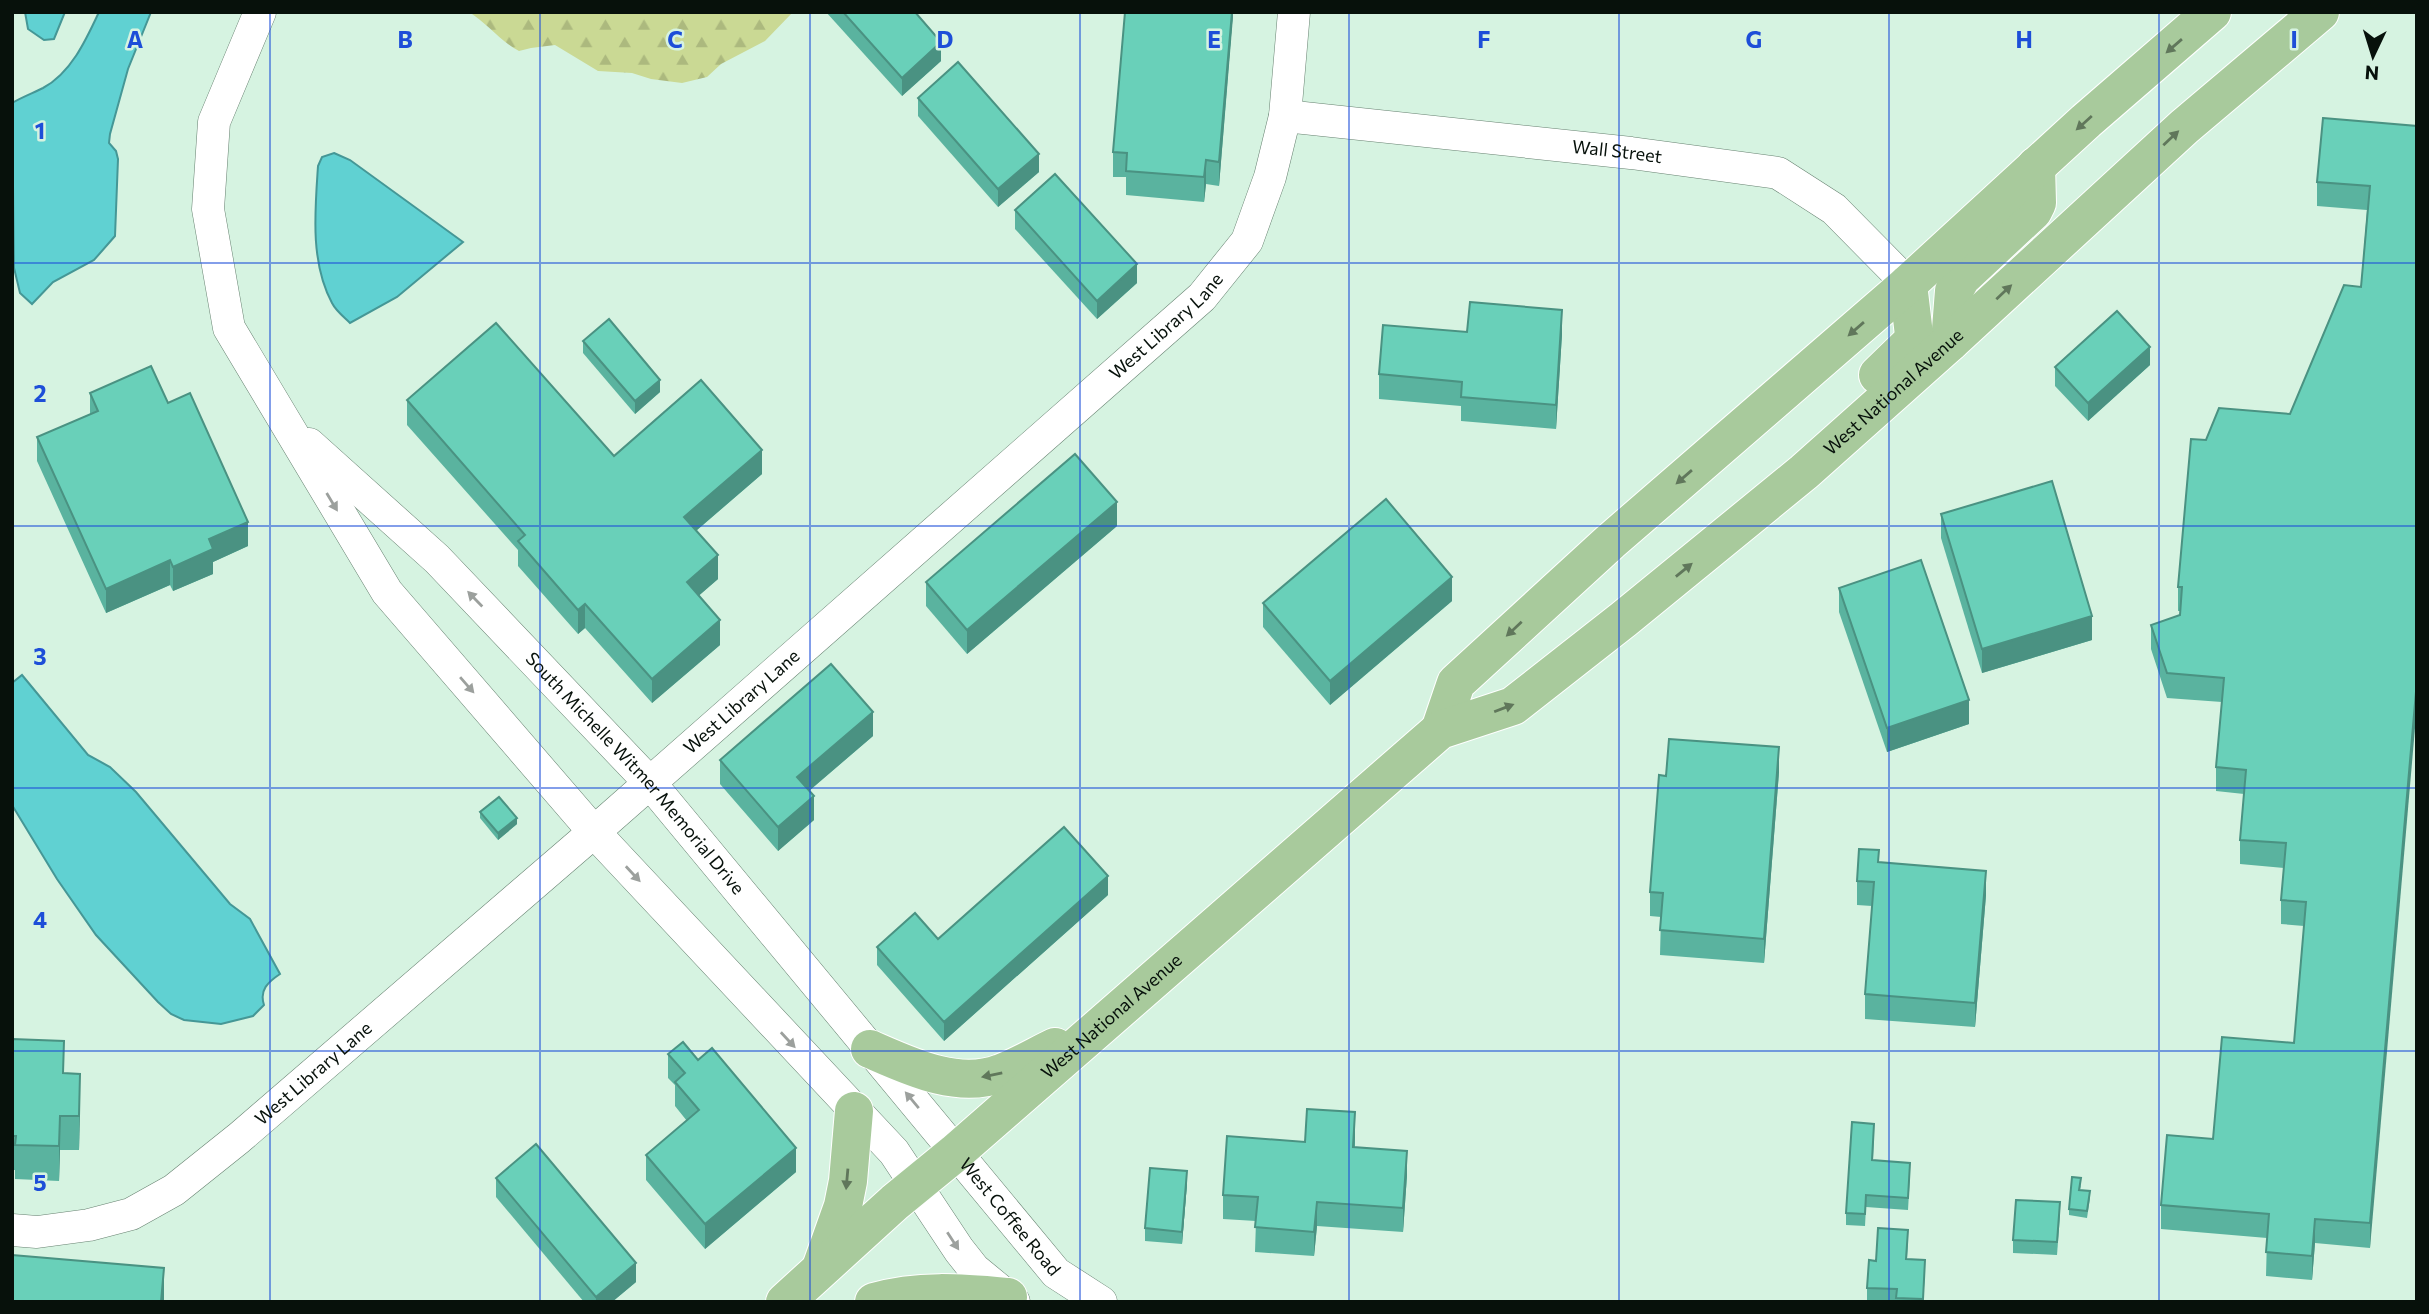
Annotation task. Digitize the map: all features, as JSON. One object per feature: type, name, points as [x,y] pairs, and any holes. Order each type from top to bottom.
[{"type":"main road","points":[[1440,730],[1456,683],[1610,541],[1908,284],[2036,166],[2212,12]]},
{"type":"main road","name":"West National Avenue","points":[[785,1302],[916,1184],[955,1153],[1440,730],[1513,706],[1624,619],[1824,454],[2184,127],[2320,12]]},
{"type":"main road","points":[[1950,342],[1954,291],[1961,278],[2033,211],[2037,203],[2036,166]]},
{"type":"main road","points":[[1908,284],[1950,342]]},
{"type":"main road","points":[[1824,454],[1820,433],[1826,424],[1910,344],[1914,325],[1908,284]]},
{"type":"main road","points":[[870,1049],[918,1070],[951,1077],[975,1078],[999,1074],[1057,1046],[1118,1011]]},
{"type":"main road","points":[[819,1271],[843,1206],[854,1111]]},
{"type":"main road","points":[[874,1302],[917,1293],[937,1292],[1011,1300]]},
{"type":"street","name":"South Michelle Witmer Memorial Drive","points":[[260,12],[214,121],[208,209],[229,328],[387,592],[594,832],[894,1152],[916,1184]]},
{"type":"street","name":"West Library Lane","points":[[12,1230],[37,1232],[89,1225],[131,1214],[168,1195],[248,1130],[594,832],[1202,297],[1247,242],[1270,177],[1285,116],[1294,12]]},
{"type":"street","name":"Wall Street","points":[[1285,116],[1631,153],[1778,173],[1834,209],[1908,284]]},
{"type":"street","name":"South Michelle Witmer Memorial Drive","points":[[284,423],[437,559],[650,783],[955,1153]]},
{"type":"street","name":"West Coffee Road","points":[[955,1153],[1056,1273],[1101,1302]]},
{"type":"street","points":[[916,1184],[974,1269],[1011,1300]]},
{"type":"green space","points":[[469,12],[793,12],[765,41],[721,64],[707,77],[682,83],[651,79],[632,73],[598,71],[555,45],[519,51]]},
{"type":"water","points":[[25,12],[65,12],[54,39],[44,40],[28,29]]},
{"type":"water","points":[[99,12],[151,12],[128,69],[110,134],[109,143],[116,151],[118,159],[115,236],[94,260],[53,282],[32,304],[20,293],[14,268],[12,103],[43,88],[62,74],[83,44]]},
{"type":"water","points":[[334,153],[350,160],[463,242],[397,297],[350,323],[332,303],[320,271],[317,254],[315,218],[318,166],[322,157]]},
{"type":"water","points":[[22,675],[88,755],[110,767],[136,792],[230,904],[250,919],[280,974],[266,987],[264,1005],[253,1016],[221,1024],[184,1020],[171,1014],[96,935],[57,879],[12,805],[12,683]]},
{"type":"building","points":[[843,12],[915,12],[941,42],[902,78]]},
{"type":"building","points":[[1125,12],[1232,12],[1219,162],[1206,160],[1204,177],[1126,171],[1127,153],[1113,152]]},
{"type":"building","points":[[958,62],[1039,154],[998,189],[918,98]]},
{"type":"building","points":[[2323,118],[2417,126],[2417,680],[2370,1223],[2315,1219],[2312,1256],[2266,1252],[2269,1214],[2161,1205],[2167,1135],[2213,1139],[2222,1037],[2294,1043],[2306,902],[2281,900],[2286,843],[2240,840],[2246,770],[2216,767],[2224,678],[2167,673],[2151,625],[2180,615],[2182,587],[2178,587],[2191,439],[2206,440],[2219,408],[2290,414],[2344,285],[2361,287],[2370,186],[2317,182]]},
{"type":"building","points":[[1055,174],[1137,264],[1097,301],[1015,210]]},
{"type":"building","points":[[1470,302],[1562,310],[1556,405],[1461,397],[1462,382],[1379,374],[1383,325],[1467,332]]},
{"type":"building","points":[[2117,311],[2150,347],[2088,403],[2055,367]]},
{"type":"building","points":[[609,319],[660,380],[635,401],[583,341]]},
{"type":"building","points":[[496,323],[614,456],[701,380],[762,450],[684,517],[718,555],[687,582],[720,620],[652,679],[585,604],[578,610],[518,541],[525,535],[407,400]]},
{"type":"building","points":[[151,366],[168,403],[190,393],[248,522],[209,539],[213,549],[173,567],[170,560],[106,589],[37,437],[98,411],[90,393]]},
{"type":"building","points":[[1075,454],[1117,502],[967,630],[926,582]]},
{"type":"building","points":[[2052,481],[2092,616],[1982,649],[1941,514]]},
{"type":"building","points":[[1386,499],[1452,577],[1330,681],[1263,603]]},
{"type":"building","points":[[1921,560],[1969,700],[1887,728],[1839,588]]},
{"type":"building","points":[[831,664],[873,712],[797,777],[814,796],[778,827],[720,760]]},
{"type":"building","points":[[1669,739],[1779,747],[1764,939],[1660,930],[1663,893],[1650,892],[1659,775],[1666,776]]},
{"type":"building","points":[[499,797],[517,818],[498,833],[480,812]]},
{"type":"building","points":[[1064,827],[1108,876],[944,1022],[877,947],[915,913],[938,939]]},
{"type":"building","points":[[1859,849],[1879,850],[1878,862],[1986,871],[1975,1003],[1865,994],[1874,882],[1857,881]]},
{"type":"building","points":[[12,1039],[64,1041],[63,1073],[80,1074],[79,1116],[60,1116],[59,1146],[15,1145],[16,1136],[12,1136]]},
{"type":"building","points":[[683,1042],[698,1060],[712,1048],[796,1148],[705,1224],[646,1155],[699,1110],[675,1082],[685,1073],[668,1054]]},
{"type":"building","points":[[1307,1109],[1355,1112],[1353,1147],[1407,1151],[1403,1208],[1317,1202],[1314,1232],[1255,1227],[1258,1197],[1223,1195],[1227,1136],[1305,1142]]},
{"type":"building","points":[[1852,1122],[1874,1124],[1872,1160],[1910,1163],[1908,1198],[1866,1195],[1865,1214],[1846,1213]]},
{"type":"building","points":[[536,1144],[636,1263],[596,1297],[496,1178]]},
{"type":"building","points":[[1150,1168],[1187,1171],[1182,1232],[1145,1228]]},
{"type":"building","points":[[2072,1177],[2081,1178],[2079,1190],[2090,1191],[2087,1211],[2069,1209]]},
{"type":"building","points":[[2016,1200],[2060,1202],[2057,1242],[2013,1240]]},
{"type":"building","points":[[1878,1228],[1908,1230],[1906,1259],[1925,1260],[1923,1299],[1896,1298],[1897,1289],[1867,1288],[1869,1260],[1876,1261]]},
{"type":"building","points":[[12,1255],[164,1268],[161,1302],[12,1302]]}]
